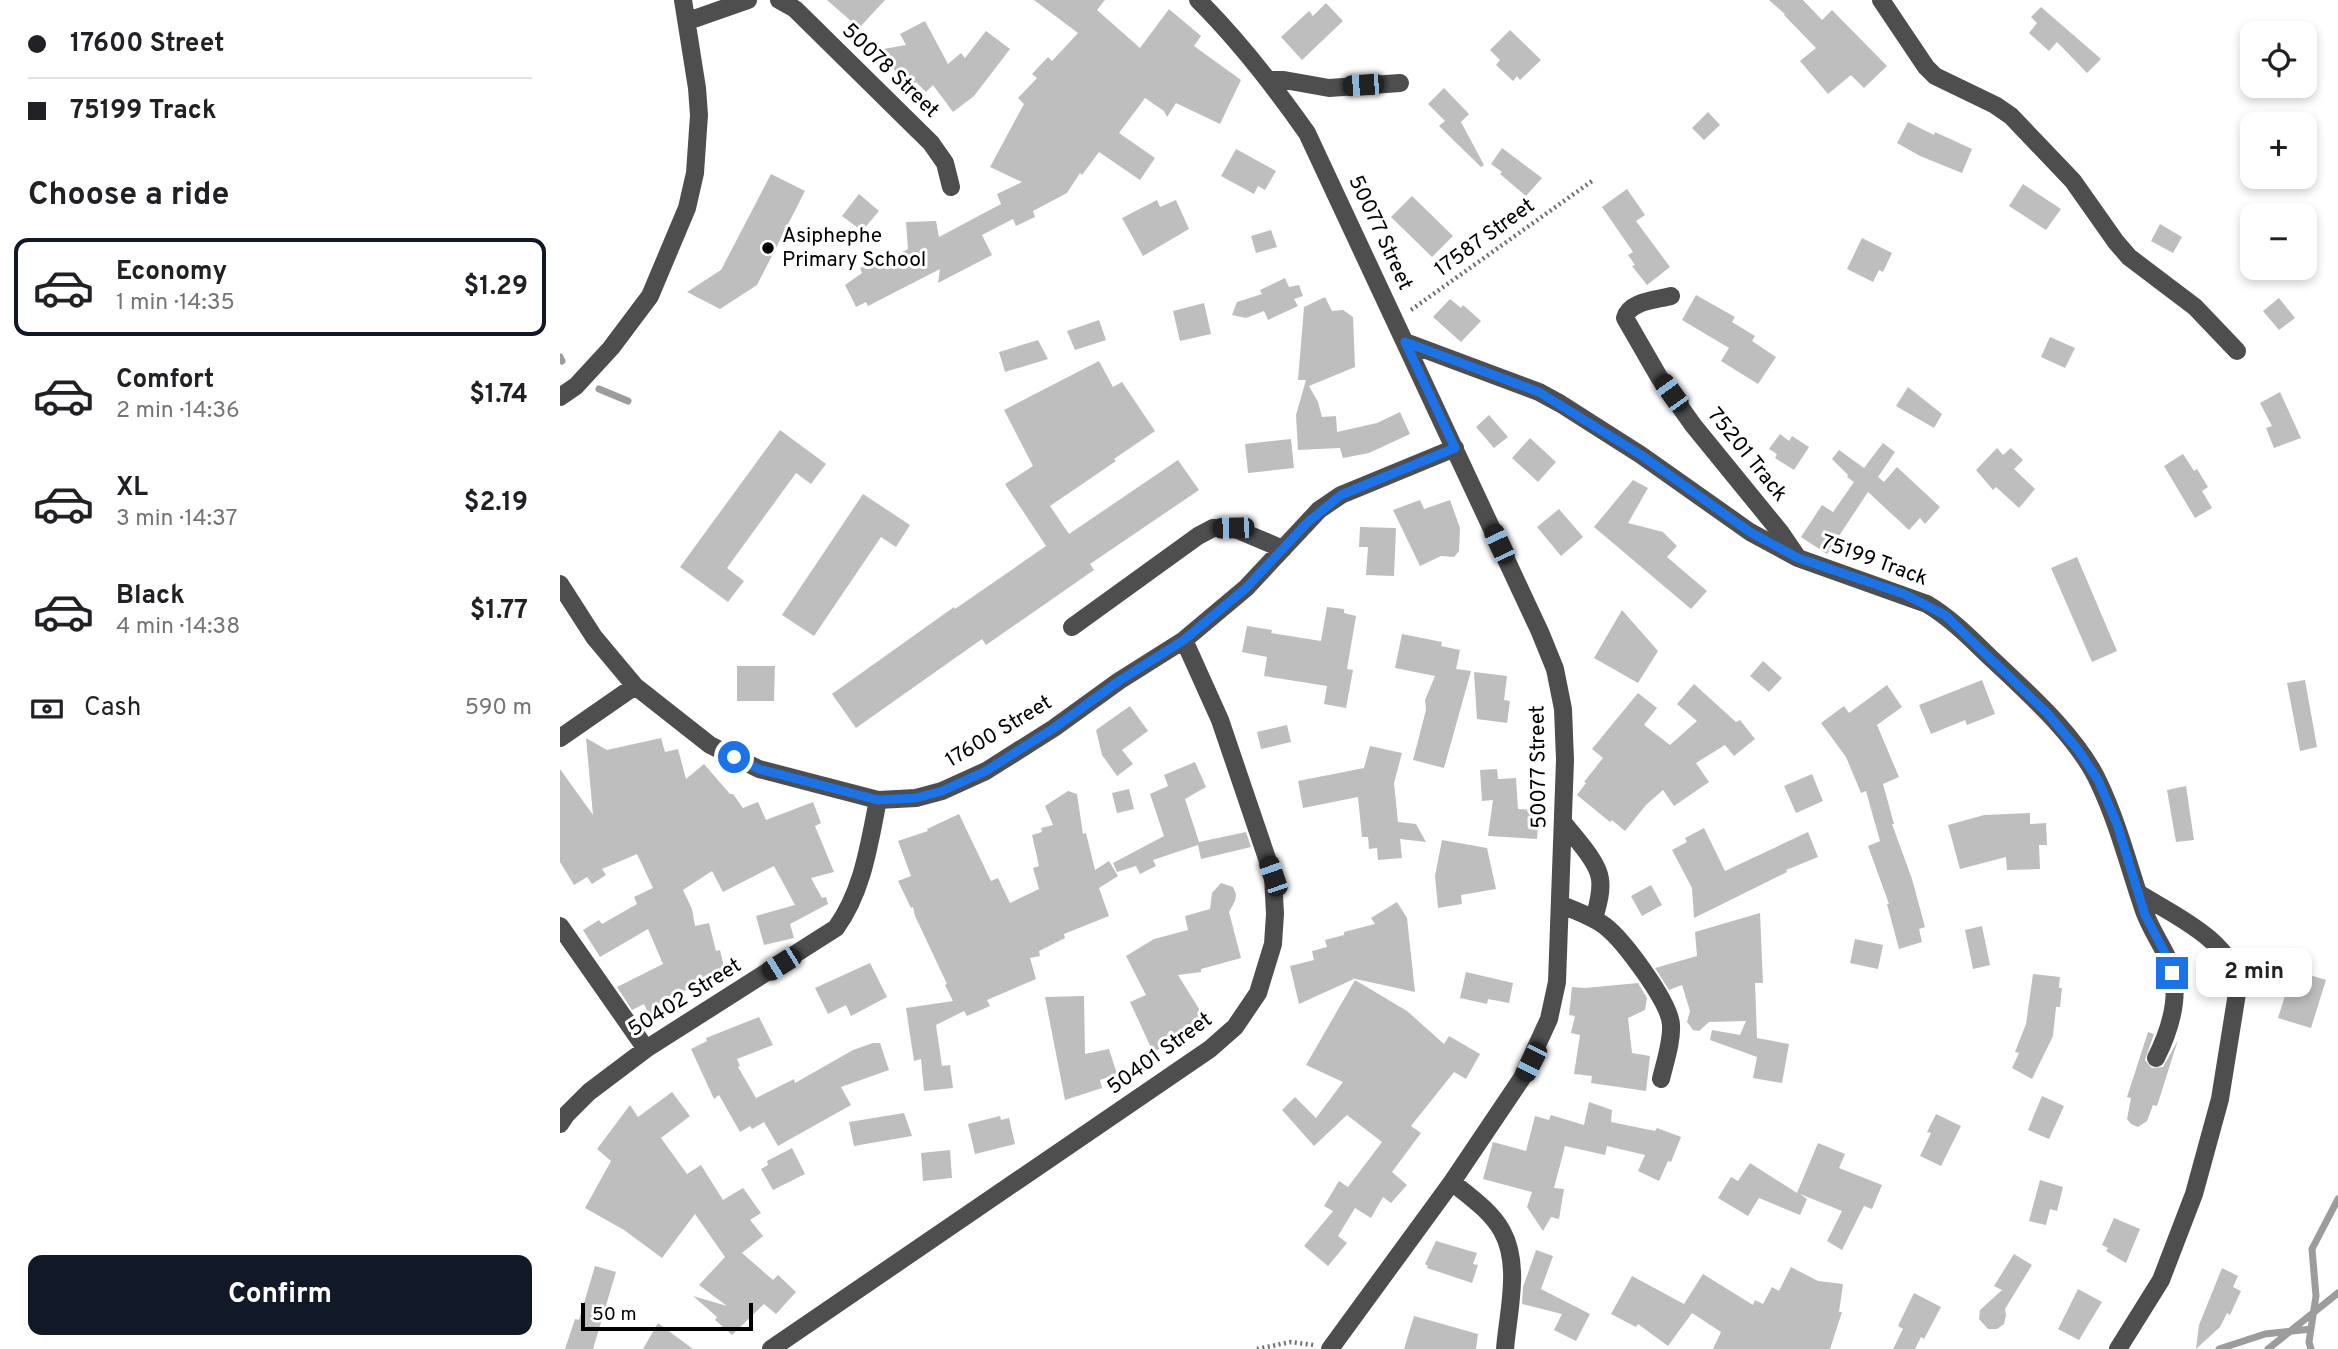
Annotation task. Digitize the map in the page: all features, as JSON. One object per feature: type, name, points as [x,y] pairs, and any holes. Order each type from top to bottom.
[{"type":"street","points":[[560,397],[576,386],[611,348],[650,296],[687,208],[695,173],[699,115],[683,0]]},
{"type":"street","points":[[688,21],[748,0]]},
{"type":"street","name":"50078 Street","points":[[779,0],[795,9],[931,143],[945,163],[951,187]]},
{"type":"street","name":"50077 Street","points":[[1198,0],[1234,37],[1307,133],[1555,669],[1563,709],[1565,760],[1557,982],[1549,1019],[1522,1078],[1452,1182],[1330,1349]]},
{"type":"street","points":[[1881,0],[1926,67],[1935,76],[1996,105],[2011,116],[2073,181],[2129,257],[2195,307],[2237,351]]},
{"type":"street","points":[[1269,80],[1329,88],[1400,83]]},
{"type":"street","name":"75201 Track","points":[[1671,296],[1640,303],[1628,310],[1625,318],[1629,327],[1659,377],[1693,425],[1792,547],[1798,558]]},
{"type":"street","name":"75199 Track","points":[[1405,342],[1539,392],[1641,455],[1750,532],[1798,558],[1927,604],[1945,615],[2008,674],[2048,714],[2079,751],[2098,780],[2117,824],[2145,915],[2170,965],[2173,983],[2172,1023],[2157,1058]]},
{"type":"street","name":"17600 Street","points":[[560,584],[594,637],[635,685],[710,745],[759,769],[878,800],[916,798],[942,791],[986,771],[1184,640],[1246,588],[1320,510],[1341,495],[1455,448]]},
{"type":"street","points":[[1072,627],[1213,528],[1233,528],[1283,549]]},
{"type":"street","name":"50401 Street","points":[[771,1349],[1210,1049],[1235,1027],[1258,993],[1273,944],[1273,876],[1220,720],[1184,640]]},
{"type":"street","points":[[560,738],[635,685]]},
{"type":"street","name":"50402 Street","points":[[560,1124],[589,1092],[646,1049],[836,928],[847,914],[864,867],[878,800]]},
{"type":"street","points":[[1563,822],[1592,860],[1600,878],[1594,919]]},
{"type":"street","points":[[2118,1349],[2161,1280],[2194,1194],[2220,1099],[2238,987],[2235,971],[2214,944],[2189,924],[2138,893]]},
{"type":"street","points":[[1560,905],[1594,919],[1622,943],[1642,968],[1669,1014],[1671,1030],[1661,1079]]},
{"type":"street","points":[[560,926],[646,1049]]},
{"type":"street","points":[[1452,1182],[1487,1211],[1502,1230],[1510,1251],[1511,1279],[1505,1349]]},
{"type":"path","name":"17587 Street","points":[[1396,321],[1592,180]]},
{"type":"path","points":[[1257,1349],[1291,1342],[1307,1343],[1324,1349]]},
{"type":"building","points":[[827,0],[885,0],[859,28]]},
{"type":"building","points":[[1034,0],[1105,0],[1097,10],[1140,48],[1169,9],[1201,36],[1194,46],[1241,80],[1220,124],[1176,103],[1167,117],[1164,111],[1145,98],[1119,133],[1155,158],[1140,180],[1099,152],[1067,193],[1033,211],[1035,217],[1016,226],[1013,219],[982,235],[992,255],[938,283],[940,269],[868,306],[866,302],[856,307],[845,285],[862,273],[860,268],[877,260],[880,264],[908,249],[906,222],[936,221],[939,237],[1001,204],[997,194],[1022,182],[990,167],[1024,104],[1018,98],[1037,78],[1032,74],[1048,57],[1052,61],[1078,33]]},
{"type":"building","points":[[1769,0],[1803,0],[1822,20],[1832,10],[1887,66],[1864,88],[1851,75],[1828,94],[1800,61],[1816,48]]},
{"type":"building","points":[[1326,3],[1343,21],[1302,60],[1281,37],[1309,11],[1313,16]]},
{"type":"building","points":[[2041,7],[2101,59],[2087,73],[2057,42],[2049,51],[2029,33],[2037,23],[2031,17]]},
{"type":"building","points":[[925,21],[948,64],[961,53],[965,58],[986,31],[1010,49],[974,96],[953,112],[933,85],[926,92],[916,82],[904,88],[883,49],[906,45],[900,34]]},
{"type":"building","points":[[1510,30],[1541,60],[1520,80],[1517,76],[1513,81],[1496,65],[1500,60],[1490,50]]},
{"type":"building","points":[[1444,88],[1469,114],[1461,122],[1484,165],[1481,167],[1439,126],[1445,121],[1428,104]]},
{"type":"building","points":[[1708,112],[1720,125],[1704,140],[1692,128]]},
{"type":"building","points":[[1908,122],[1972,149],[1962,173],[1920,156],[1897,143]]},
{"type":"building","points":[[1502,148],[1542,178],[1526,196],[1491,164]]},
{"type":"building","points":[[1236,149],[1276,171],[1265,190],[1258,186],[1254,194],[1221,176]]},
{"type":"building","points":[[771,174],[805,191],[757,285],[720,309],[687,292],[721,270]]},
{"type":"building","points":[[2023,184],[2061,209],[2046,230],[2009,206]]},
{"type":"building","points":[[1627,189],[1645,215],[1636,221],[1670,267],[1647,285],[1632,266],[1635,265],[1628,255],[1633,252],[1602,207]]},
{"type":"building","points":[[859,194],[879,211],[862,231],[842,216]]},
{"type":"building","points":[[1412,196],[1453,236],[1432,257],[1391,217]]},
{"type":"building","points":[[1157,200],[1160,207],[1176,200],[1189,229],[1143,256],[1122,218]]},
{"type":"building","points":[[2160,224],[2182,237],[2173,253],[2151,241]]},
{"type":"building","points":[[1271,230],[1277,247],[1256,253],[1251,236]]},
{"type":"building","points":[[1862,238],[1892,253],[1883,272],[1879,270],[1873,282],[1847,269]]},
{"type":"building","points":[[1285,278],[1289,287],[1299,285],[1303,296],[1294,299],[1298,306],[1268,320],[1264,311],[1246,318],[1232,315],[1237,302],[1262,294],[1260,290]]},
{"type":"building","points":[[1696,295],[1735,317],[1732,322],[1755,336],[1752,341],[1776,357],[1758,384],[1721,361],[1729,348],[1682,320]]},
{"type":"building","points":[[1325,297],[1332,311],[1343,310],[1353,317],[1355,367],[1309,386],[1318,402],[1322,417],[1336,416],[1337,432],[1377,423],[1400,412],[1410,434],[1369,453],[1343,458],[1340,448],[1298,450],[1296,415],[1306,380],[1298,380],[1304,307]]},
{"type":"building","points":[[2279,298],[2295,318],[2279,330],[2263,311]]},
{"type":"building","points":[[1450,299],[1461,308],[1463,305],[1481,321],[1461,342],[1433,317]]},
{"type":"building","points":[[1204,303],[1211,334],[1180,341],[1173,311]]},
{"type":"building","points":[[1099,320],[1106,340],[1075,350],[1067,331]]},
{"type":"building","points":[[2050,337],[2075,348],[2065,368],[2041,357]]},
{"type":"building","points":[[1038,340],[1048,359],[1005,372],[999,352]]},
{"type":"building","points":[[1099,361],[1113,387],[1122,382],[1155,431],[1050,506],[1069,534],[1178,460],[1199,490],[1090,564],[1094,570],[986,645],[982,639],[856,728],[832,694],[954,607],[955,609],[1046,546],[1005,484],[1033,466],[1004,410]]},
{"type":"building","points":[[1908,387],[1942,414],[1934,428],[1896,406]]},
{"type":"building","points":[[2280,392],[2301,438],[2274,448],[2266,428],[2272,426],[2260,403]]},
{"type":"building","points":[[1489,415],[1508,437],[1494,448],[1476,427]]},
{"type":"building","points":[[780,430],[826,464],[811,484],[796,473],[727,568],[744,581],[728,602],[680,567]]},
{"type":"building","points":[[1780,434],[1789,441],[1792,436],[1809,447],[1794,470],[1775,458],[1777,454],[1769,449]]},
{"type":"building","points":[[1530,438],[1556,462],[1538,482],[1512,458]]},
{"type":"building","points":[[1291,439],[1294,468],[1248,473],[1245,444]]},
{"type":"building","points":[[1883,443],[1895,452],[1878,477],[1884,482],[1897,467],[1940,507],[1925,524],[1920,518],[1909,530],[1868,492],[1827,554],[1801,537],[1822,505],[1833,512],[1854,482],[1832,459],[1839,450],[1864,468]]},
{"type":"building","points":[[1997,448],[2003,455],[2011,448],[2023,460],[2014,469],[2035,489],[2019,508],[1996,487],[1993,490],[1976,470]]},
{"type":"building","points":[[2183,454],[2194,471],[2197,469],[2208,487],[2202,491],[2212,508],[2195,518],[2164,466]]},
{"type":"building","points":[[1633,480],[1648,488],[1628,523],[1663,532],[1677,546],[1667,557],[1707,591],[1691,609],[1594,527]]},
{"type":"building","points":[[863,494],[910,525],[896,547],[881,537],[814,636],[782,615]]},
{"type":"building","points":[[1420,500],[1424,509],[1450,500],[1460,528],[1459,551],[1454,557],[1441,556],[1420,566],[1393,510]]},
{"type":"building","points":[[1559,509],[1583,537],[1561,556],[1537,527]]},
{"type":"building","points":[[1360,527],[1396,528],[1394,576],[1366,575],[1368,547],[1359,547]]},
{"type":"building","points":[[2077,557],[2117,651],[2092,662],[2051,568]]},
{"type":"building","points":[[1327,607],[1344,609],[1344,613],[1356,616],[1347,669],[1353,670],[1346,708],[1324,704],[1327,686],[1264,676],[1267,657],[1242,652],[1247,626],[1321,641]]},
{"type":"building","points":[[1622,610],[1658,651],[1638,683],[1594,658]]},
{"type":"building","points":[[1402,634],[1442,642],[1441,646],[1460,650],[1456,669],[1471,671],[1444,768],[1413,760],[1426,710],[1425,700],[1435,676],[1395,668]]},
{"type":"building","points":[[1763,661],[1782,678],[1769,692],[1750,676]]},
{"type":"building","points":[[737,666],[775,666],[774,701],[737,701]]},
{"type":"building","points":[[1474,672],[1507,676],[1504,700],[1510,701],[1507,723],[1477,719]]},
{"type":"building","points":[[1982,680],[1995,714],[1967,725],[1965,720],[1931,734],[1919,705]]},
{"type":"building","points":[[2305,680],[2317,747],[2300,751],[2287,683]]},
{"type":"building","points":[[1694,684],[1736,722],[1740,720],[1755,739],[1734,756],[1725,745],[1696,763],[1709,782],[1674,806],[1663,790],[1646,805],[1625,831],[1577,795],[1603,758],[1592,749],[1638,693],[1657,708],[1644,725],[1670,745],[1697,721],[1677,704]]},
{"type":"building","points":[[1887,685],[1902,707],[1877,725],[1899,777],[1883,784],[1892,824],[1912,879],[1925,927],[1919,929],[1922,942],[1899,949],[1889,904],[1868,846],[1880,841],[1866,791],[1861,793],[1846,757],[1821,723],[1844,706],[1849,713]]},
{"type":"building","points":[[1130,706],[1148,731],[1122,750],[1133,764],[1117,776],[1102,755],[1096,730]]},
{"type":"building","points":[[1287,725],[1291,742],[1261,749],[1257,732]]},
{"type":"building","points":[[586,738],[607,750],[661,738],[665,752],[678,749],[686,779],[704,764],[743,808],[758,802],[766,820],[813,802],[821,823],[815,826],[834,872],[811,878],[822,898],[826,897],[828,904],[790,924],[794,938],[764,945],[756,916],[795,905],[774,866],[723,892],[712,871],[683,890],[692,909],[695,926],[709,923],[716,951],[720,950],[727,980],[671,994],[675,1003],[649,1015],[644,1004],[632,1010],[617,987],[663,964],[648,929],[600,957],[583,930],[599,920],[602,924],[637,904],[634,897],[653,888],[637,854],[602,869],[606,875],[592,884],[587,877],[574,885],[560,862],[560,769],[593,815]]},
{"type":"building","points":[[1370,746],[1402,753],[1394,783],[1398,822],[1416,824],[1426,842],[1400,839],[1402,858],[1378,860],[1377,848],[1369,849],[1368,837],[1362,837],[1358,797],[1303,808],[1298,781],[1364,768]]},
{"type":"building","points":[[1195,762],[1206,787],[1185,799],[1199,842],[1246,832],[1251,847],[1201,859],[1198,845],[1153,860],[1156,866],[1140,874],[1136,866],[1117,872],[1113,863],[1164,836],[1150,794],[1168,786],[1164,775]]},
{"type":"building","points":[[1497,769],[1498,779],[1516,778],[1518,809],[1539,810],[1537,839],[1488,836],[1493,800],[1482,801],[1480,770]]},
{"type":"building","points":[[1812,774],[1823,801],[1796,813],[1784,786]]},
{"type":"building","points":[[2186,786],[2194,840],[2176,842],[2167,790]]},
{"type":"building","points":[[1129,789],[1134,809],[1117,813],[1112,793]]},
{"type":"building","points":[[1068,791],[1077,794],[1083,834],[1086,833],[1095,870],[1109,861],[1118,876],[1099,888],[1109,916],[1064,934],[1065,938],[1039,951],[1040,956],[1030,958],[1036,979],[987,1000],[990,1006],[967,1016],[964,1011],[936,1025],[942,1066],[950,1065],[953,1088],[924,1091],[921,1059],[914,1061],[906,1008],[953,1001],[913,907],[911,908],[898,881],[911,876],[898,841],[928,831],[927,829],[959,814],[991,881],[998,878],[1010,903],[1039,889],[1033,868],[1039,866],[1032,835],[1042,832],[1041,828],[1053,825],[1045,806]]},
{"type":"building","points":[[2030,813],[2030,824],[2046,823],[2047,845],[2039,845],[2040,869],[2007,870],[2006,857],[1960,869],[1948,825],[1984,815]]},
{"type":"building","points":[[1704,828],[1725,871],[1808,832],[1818,857],[1786,870],[1787,872],[1694,918],[1692,888],[1672,850],[1687,842],[1685,838]]},
{"type":"building","points":[[1442,840],[1487,848],[1496,889],[1461,895],[1462,904],[1438,908],[1435,876]]},
{"type":"building","points":[[1221,883],[1233,887],[1236,894],[1229,912],[1241,958],[1201,969],[1201,972],[1178,975],[1209,1025],[1153,1052],[1130,1002],[1146,995],[1126,956],[1154,939],[1188,930],[1185,916],[1210,909],[1212,893]]},
{"type":"building","points":[[1651,885],[1662,905],[1642,916],[1631,896]]},
{"type":"building","points":[[1397,902],[1407,918],[1415,992],[1351,978],[1354,979],[1299,1004],[1290,966],[1314,960],[1312,951],[1327,947],[1325,940],[1375,924],[1371,918]]},
{"type":"building","points":[[1760,913],[1763,983],[1755,983],[1757,1038],[1789,1044],[1782,1083],[1753,1078],[1757,1057],[1710,1040],[1712,1030],[1740,1035],[1746,1021],[1709,1022],[1699,1031],[1693,1030],[1687,1022],[1690,1011],[1682,985],[1669,990],[1655,968],[1697,956],[1695,932]]},
{"type":"building","points":[[1982,926],[1990,965],[1973,969],[1965,930]]},
{"type":"building","points":[[1855,939],[1883,945],[1878,969],[1850,963]]},
{"type":"building","points":[[870,963],[887,997],[851,1016],[846,1005],[828,1014],[815,988]]},
{"type":"building","points":[[2293,970],[2326,980],[2311,1028],[2278,1018]]},
{"type":"building","points":[[1466,972],[1513,983],[1509,1003],[1488,999],[1487,1004],[1460,998]]},
{"type":"building","points":[[2033,974],[2060,977],[2059,988],[2062,988],[2060,1007],[2056,1007],[2053,1036],[2032,1079],[2012,1068],[2019,1053],[2015,1052],[2026,1024]]},
{"type":"building","points":[[1355,980],[1407,1011],[1444,1044],[1449,1036],[1480,1054],[1466,1079],[1454,1072],[1411,1126],[1421,1133],[1392,1172],[1407,1185],[1391,1203],[1383,1197],[1371,1218],[1355,1208],[1338,1236],[1347,1243],[1328,1266],[1304,1246],[1333,1211],[1324,1206],[1339,1181],[1348,1187],[1382,1142],[1347,1115],[1314,1146],[1282,1110],[1295,1097],[1316,1118],[1343,1082],[1306,1065]]},
{"type":"building","points":[[1638,983],[1647,998],[1645,1010],[1628,1018],[1632,1053],[1650,1056],[1646,1091],[1591,1083],[1592,1076],[1574,1074],[1580,1035],[1571,1033],[1575,1016],[1569,1015],[1572,987]]},
{"type":"building","points":[[1084,996],[1085,1054],[1109,1049],[1117,1074],[1100,1080],[1102,1088],[1065,1100],[1045,997]]},
{"type":"building","points":[[759,1017],[773,1045],[737,1059],[740,1066],[738,1067],[756,1098],[794,1079],[795,1083],[853,1050],[873,1043],[880,1043],[889,1070],[841,1087],[851,1105],[778,1146],[764,1122],[740,1132],[719,1095],[714,1099],[691,1049],[707,1041],[706,1038]]},
{"type":"building","points":[[2148,1032],[2154,1034],[2145,1060],[2152,1068],[2163,1067],[2178,1040],[2157,1106],[2153,1105],[2147,1121],[2138,1127],[2127,1119],[2131,1098],[2127,1097]]},
{"type":"building","points":[[672,1092],[690,1116],[661,1138],[687,1174],[701,1165],[723,1200],[743,1188],[761,1213],[750,1220],[763,1236],[742,1253],[773,1280],[778,1275],[796,1292],[776,1314],[764,1304],[732,1335],[715,1320],[717,1317],[693,1296],[727,1306],[699,1285],[725,1257],[695,1214],[662,1258],[624,1230],[585,1208],[611,1161],[597,1149],[630,1105],[638,1117]]},
{"type":"building","points":[[2042,1096],[2064,1106],[2049,1139],[2028,1130]]},
{"type":"building","points":[[1589,1102],[1612,1110],[1611,1122],[1655,1131],[1657,1128],[1681,1137],[1671,1162],[1668,1161],[1659,1181],[1638,1171],[1645,1155],[1607,1146],[1605,1155],[1565,1146],[1554,1188],[1564,1189],[1559,1219],[1551,1217],[1543,1231],[1527,1207],[1532,1192],[1483,1179],[1493,1142],[1526,1151],[1535,1116],[1549,1120],[1551,1115],[1584,1125]]},
{"type":"building","points":[[904,1113],[912,1136],[854,1146],[849,1122]]},
{"type":"building","points":[[1936,1114],[1961,1126],[1941,1166],[1920,1156]]},
{"type":"building","points":[[1000,1116],[1001,1120],[1009,1118],[1015,1144],[975,1154],[968,1124]]},
{"type":"building","points":[[1818,1143],[1845,1154],[1839,1168],[1882,1185],[1872,1209],[1864,1206],[1842,1250],[1827,1241],[1842,1211],[1800,1194],[1807,1199],[1800,1215],[1759,1198],[1748,1216],[1718,1198],[1731,1177],[1738,1181],[1750,1163],[1797,1193]]},
{"type":"building","points":[[792,1148],[805,1174],[773,1190],[761,1169],[768,1165],[767,1161]]},
{"type":"building","points":[[950,1150],[952,1178],[923,1181],[921,1153]]},
{"type":"building","points":[[2040,1180],[2063,1187],[2057,1211],[2050,1209],[2046,1225],[2029,1221]]},
{"type":"building","points":[[2114,1218],[2140,1229],[2126,1263],[2106,1251],[2108,1248],[2102,1245]]},
{"type":"building","points":[[1436,1241],[1477,1253],[1473,1264],[1478,1265],[1472,1283],[1427,1268],[1425,1264]]},
{"type":"building","points":[[1536,1250],[1553,1256],[1541,1289],[1590,1314],[1576,1341],[1554,1330],[1562,1314],[1522,1304],[1523,1287]]},
{"type":"building","points":[[2014,1254],[2032,1265],[2005,1309],[2004,1324],[1997,1329],[1988,1329],[1979,1319],[1980,1310],[2002,1290],[1994,1286]]},
{"type":"building","points":[[595,1266],[616,1272],[593,1349],[565,1349],[575,1319],[579,1320]]},
{"type":"building","points":[[1791,1267],[1818,1281],[1843,1284],[1839,1312],[1842,1312],[1830,1349],[1713,1349],[1721,1332],[1692,1313],[1668,1346],[1638,1324],[1636,1327],[1611,1314],[1632,1276],[1684,1304],[1703,1274],[1753,1305],[1755,1300],[1763,1304],[1772,1287],[1779,1291]]},
{"type":"building","points":[[2222,1268],[2238,1276],[2233,1287],[2241,1291],[2230,1315],[2227,1313],[2220,1327],[2196,1349],[2199,1325]]},
{"type":"building","points":[[2078,1289],[2102,1302],[2079,1340],[2058,1329]]},
{"type":"building","points":[[1914,1293],[1941,1307],[1924,1339],[1921,1337],[1915,1349],[1893,1349],[1903,1329],[1898,1326]]},
{"type":"building","points":[[1414,1316],[1478,1334],[1476,1349],[1404,1349]]},
{"type":"building","points":[[658,1323],[693,1349],[643,1349]]},
{"type":"waterway","points":[[560,357],[562,361]]},
{"type":"waterway","points":[[599,389],[628,401]]},
{"type":"waterway","points":[[2311,1349],[2309,1342],[2316,1296],[2312,1249],[2338,1199]]},
{"type":"waterway","points":[[2268,1349],[2338,1293]]},
{"type":"waterway","points":[[2219,1349],[2265,1334],[2311,1329]]},
{"type":"place","name":"Asiphephe Primary School","points":[[768,248]]},
{"type":"route","points":[[734,757],[759,769],[878,800],[916,798],[942,791],[986,771],[1184,640],[1246,588],[1296,533],[1341,495],[1455,448],[1405,342],[1539,392],[1641,455],[1750,532],[1798,558],[1904,594],[1945,615],[2048,714],[2079,751],[2098,780],[2117,824],[2145,915],[2172,973]]}]
